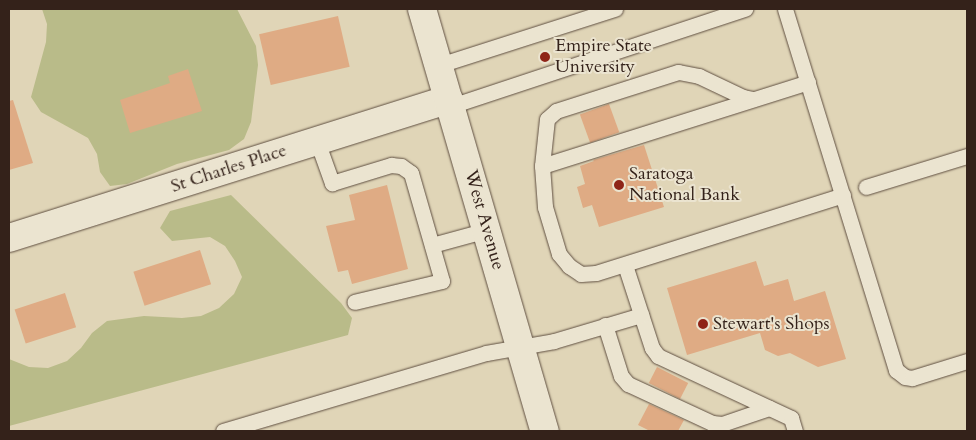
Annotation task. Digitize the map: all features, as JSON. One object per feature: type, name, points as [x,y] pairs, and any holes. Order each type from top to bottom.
[{"type":"street","name":"West Avenue","points":[[422,9],[545,431]]},
{"type":"street","name":"St Charles Place","points":[[9,238],[317,141],[450,102]]},
{"type":"lane","points":[[439,65],[615,9]]},
{"type":"lane","points":[[450,102],[746,9]]},
{"type":"lane","points":[[785,9],[896,370],[905,378],[912,378],[967,361]]},
{"type":"lane","points":[[754,99],[743,97],[690,73],[678,72],[660,76],[556,111],[547,119],[542,166],[545,207],[559,254],[569,266],[581,274],[596,273],[843,195]]},
{"type":"lane","points":[[542,166],[808,82]]},
{"type":"lane","points":[[317,141],[332,183],[391,165],[402,166],[411,172],[442,281],[354,302]]},
{"type":"lane","points":[[866,188],[967,156]]},
{"type":"lane","points":[[432,245],[487,230]]},
{"type":"lane","points":[[625,265],[652,348],[658,356],[790,418],[795,431]]},
{"type":"lane","points":[[223,431],[486,353],[554,341],[641,315]]},
{"type":"lane","points":[[605,325],[621,376],[628,384],[712,424],[722,424],[769,408]]},
{"type":"green space","points":[[42,9],[237,9],[256,46],[258,65],[251,122],[244,139],[229,150],[177,164],[127,184],[110,186],[100,172],[97,154],[88,138],[41,112],[31,97],[46,42],[47,24]]},
{"type":"green space","points":[[231,195],[341,303],[352,318],[348,335],[9,426],[9,359],[29,367],[48,368],[67,361],[81,348],[92,333],[107,321],[144,316],[182,318],[201,316],[219,308],[234,294],[242,277],[235,261],[225,246],[210,237],[172,241],[160,228],[170,211]]},
{"type":"building","points":[[338,16],[350,67],[271,85],[259,34]]},
{"type":"building","points":[[188,69],[202,111],[130,133],[120,100],[170,83],[168,76]]},
{"type":"building","points":[[13,100],[33,163],[9,170],[9,101]]},
{"type":"building","points":[[609,104],[619,132],[590,143],[580,115]]},
{"type":"building","name":"Saratoga National Bank","points":[[644,145],[664,207],[599,227],[592,205],[583,208],[577,187],[585,184],[580,166],[593,160]]},
{"type":"building","points":[[387,185],[408,269],[352,284],[348,270],[338,272],[326,226],[355,220],[349,195]]},
{"type":"building","points":[[200,250],[211,284],[145,306],[133,272]]},
{"type":"building","points":[[756,261],[764,286],[788,279],[794,301],[825,291],[846,359],[818,367],[790,353],[778,356],[765,350],[760,333],[687,355],[667,288]]},
{"type":"building","points":[[65,293],[76,327],[26,344],[15,309]]},
{"type":"building","points":[[657,367],[688,383],[680,399],[649,383]]},
{"type":"building","points":[[649,404],[684,420],[678,431],[650,431],[638,425]]},
{"type":"place","name":"Empire State University","points":[[545,57]]},
{"type":"place","name":"Saratoga National Bank","points":[[619,185]]},
{"type":"place","name":"Stewart's Shops","points":[[703,324]]}]
